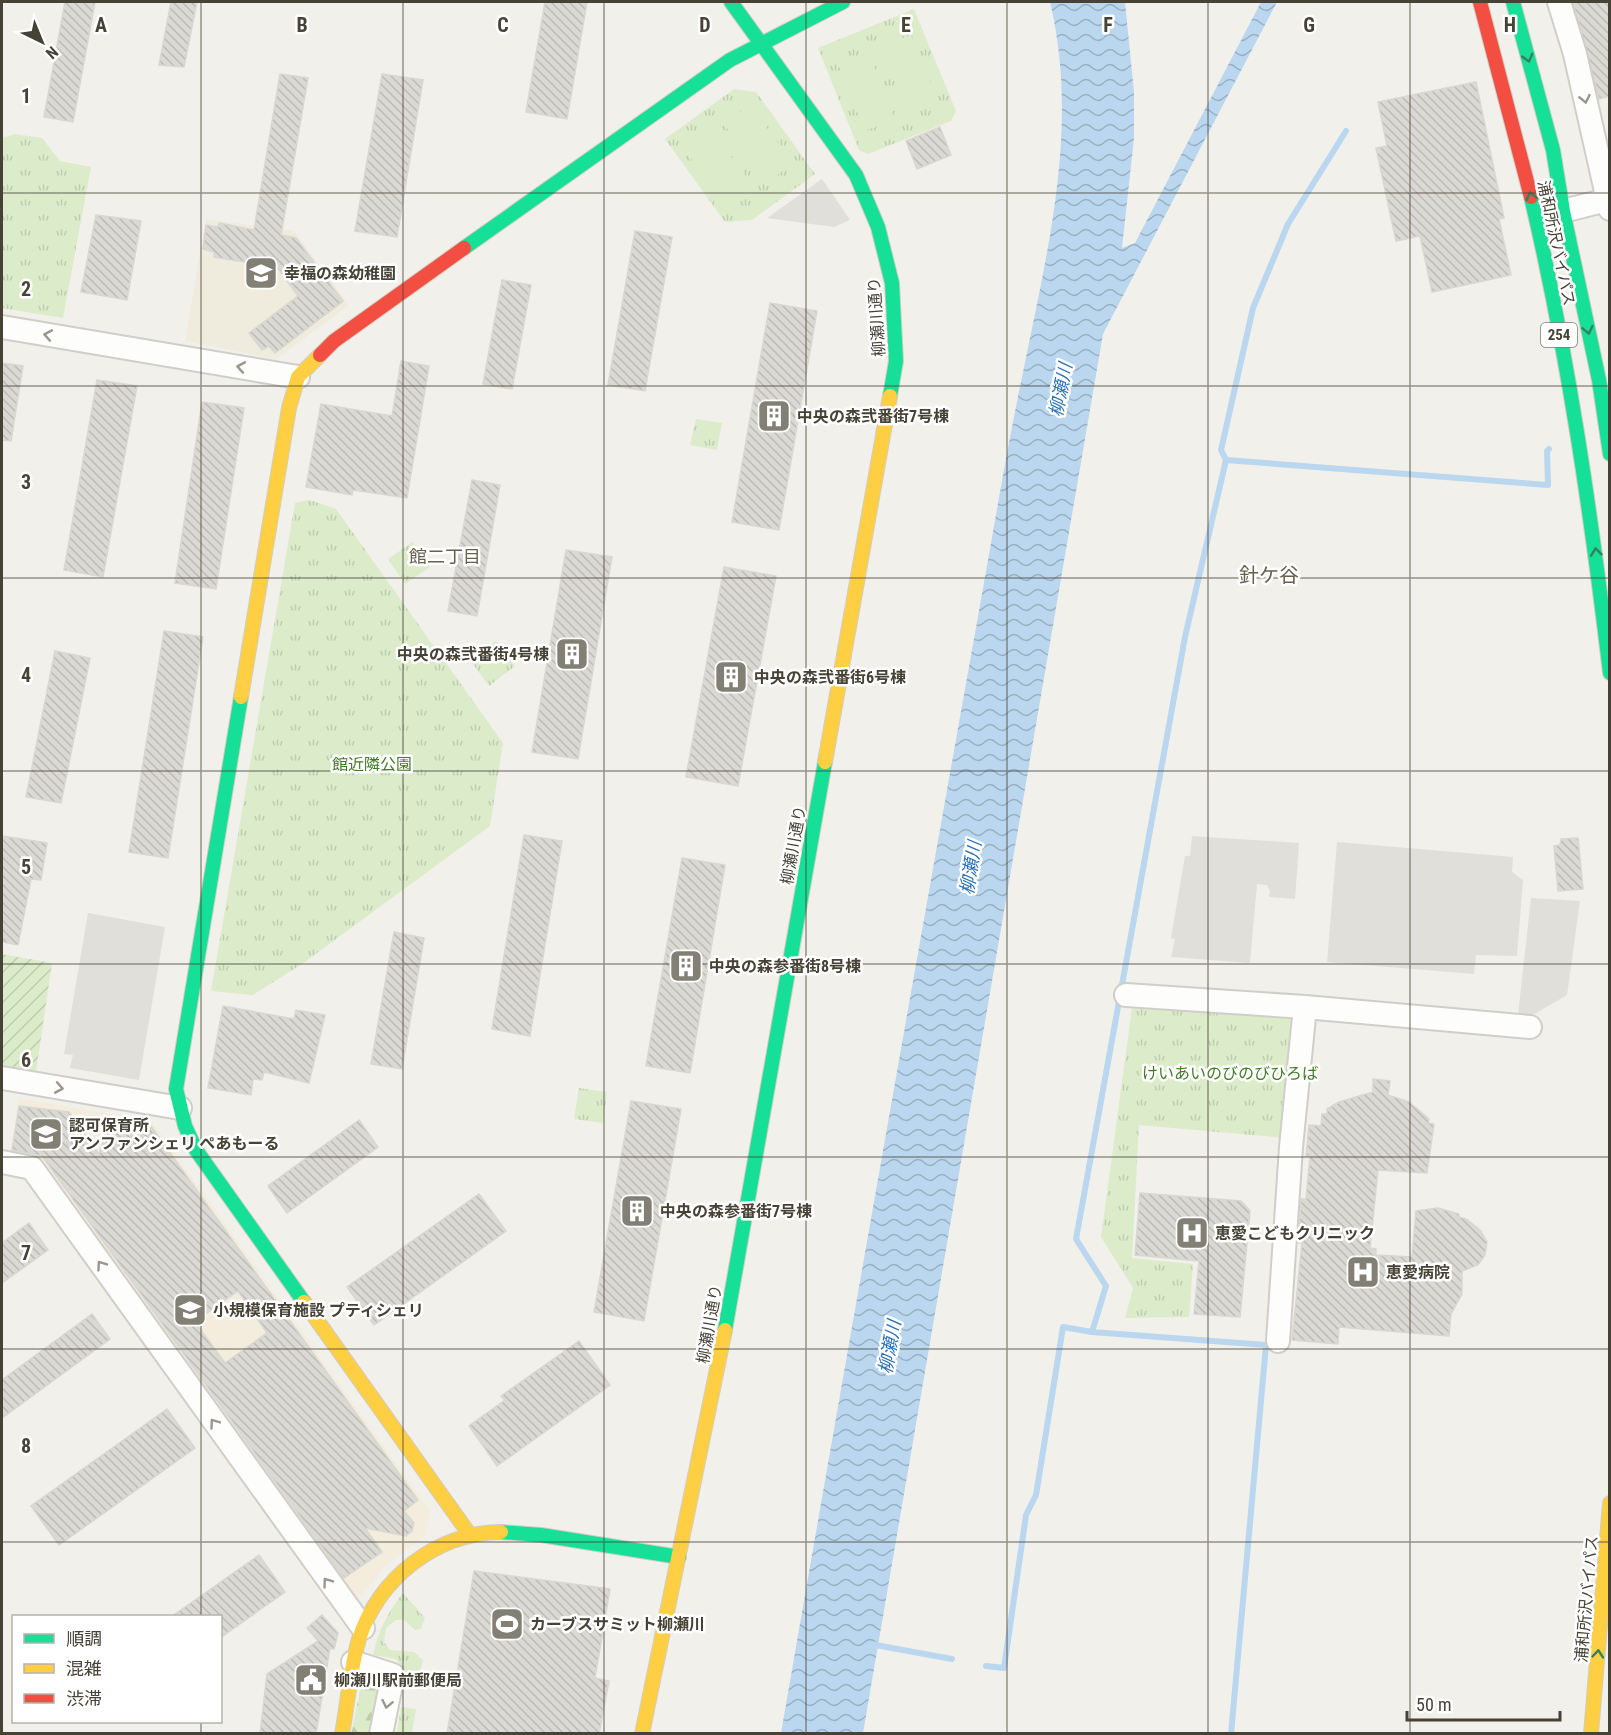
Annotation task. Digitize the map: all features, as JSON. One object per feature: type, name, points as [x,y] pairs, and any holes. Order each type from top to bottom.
[{"type":"main road","name":"柳瀬川通り","points":[[642,1734],[723,1341],[896,361],[892,283],[878,227],[861,185],[730,2]]},
{"type":"main road","points":[[470,1535],[196,1150],[180,1108],[176,1089],[289,408],[298,377],[342,335],[730,60],[843,2]]},
{"type":"main road","name":"浦和所沢バイパス","points":[[1480,2],[1513,120],[1549,273],[1600,514],[1610,673]]},
{"type":"main road","name":"浦和所沢バイパス","points":[[1513,2],[1553,150],[1563,211],[1599,380],[1610,454]]},
{"type":"main road","name":"浦和所沢バイパス","points":[[1592,1734],[1610,1503]]},
{"type":"main road","points":[[342,1734],[354,1662],[363,1628],[378,1599],[404,1570],[428,1552],[470,1535],[488,1532],[525,1533],[679,1557]]},
{"type":"street","points":[[1559,2],[1575,54],[1608,204],[1563,211]]},
{"type":"street","points":[[2,327],[298,377]]},
{"type":"street","points":[[1126,995],[1305,1007],[1530,1028]]},
{"type":"street","points":[[1278,1341],[1291,1147],[1305,1007]]},
{"type":"street","points":[[2,1078],[180,1108]]},
{"type":"street","points":[[2,1162],[32,1168],[363,1628]]},
{"type":"street","points":[[354,1662],[393,1675],[381,1734]]},
{"type":"shaded area","points":[[822,179],[850,220],[834,227],[767,218]]},
{"type":"shaded area","name":"幸福の森幼稚園","points":[[206,219],[294,231],[349,305],[276,359],[185,341]]},
{"type":"shaded area","points":[[1192,836],[1299,843],[1295,899],[1269,897],[1270,891],[1267,885],[1257,884],[1250,963],[1171,957],[1175,939],[1171,938],[1185,856],[1190,856]]},
{"type":"shaded area","points":[[1337,842],[1513,857],[1512,872],[1523,880],[1517,956],[1476,955],[1474,974],[1327,962]]},
{"type":"shaded area","points":[[1531,898],[1580,901],[1567,995],[1531,1016],[1518,1015]]},
{"type":"shaded area","points":[[88,913],[165,927],[139,1080],[70,1068],[73,1055],[64,1054]]},
{"type":"shaded area","points":[[19,1098],[152,1121],[430,1511],[425,1536],[386,1565],[359,1599],[349,1601],[32,1156],[10,1153]]},
{"type":"green space","points":[[914,9],[956,111],[951,121],[868,154],[859,150],[818,48]]},
{"type":"green space","points":[[911,35],[938,102],[907,114],[881,46]]},
{"type":"green space","points":[[868,51],[895,119],[865,131],[838,64]]},
{"type":"green space","points":[[734,89],[756,92],[815,174],[752,220],[725,222],[665,139]]},
{"type":"green space","points":[[750,105],[793,163],[766,183],[724,124]]},
{"type":"green space","points":[[713,132],[756,190],[729,210],[686,152]]},
{"type":"green space","points":[[15,134],[42,138],[60,161],[91,167],[63,318],[2,308],[2,138]]},
{"type":"green space","points":[[696,419],[722,423],[717,450],[690,445]]},
{"type":"green space","name":"館近隣公園","points":[[310,500],[336,509],[503,743],[490,826],[302,964],[253,995],[211,991],[295,503]]},
{"type":"green space","points":[[413,542],[430,567],[405,584],[388,559]]},
{"type":"green space","points":[[496,641],[515,666],[489,686],[470,660]]},
{"type":"green space","points":[[2,954],[52,963],[36,1072],[2,1066]]},
{"type":"green space","name":"けいあいのびのびひろば","points":[[1132,1008],[1297,1018],[1285,1138],[1139,1125],[1132,1258],[1193,1264],[1189,1317],[1125,1318],[1133,1288],[1101,1237]]},
{"type":"green space","points":[[579,1088],[607,1092],[603,1123],[574,1119]]},
{"type":"green space","points":[[403,1593],[425,1618],[421,1629],[415,1630],[404,1620],[396,1620],[386,1628],[384,1642],[390,1650],[414,1652],[423,1660],[420,1672],[415,1677],[408,1676],[396,1659],[373,1655],[384,1622]]},
{"type":"green space","points":[[363,1676],[380,1678],[369,1733],[351,1734]]},
{"type":"green space","points":[[401,1707],[416,1709],[412,1733],[397,1733]]},
{"type":"water","name":"柳瀬川","points":[[1050,2],[1125,2],[1134,92],[1134,138],[1122,248],[1135,243],[1261,2],[1277,2],[1103,334],[863,1733],[781,1733],[1001,485],[1050,237],[1061,143],[1062,96],[1058,49]]},
{"type":"building","points":[[65,2],[95,2],[73,122],[44,117]]},
{"type":"building","points":[[171,2],[197,2],[184,67],[159,65]]},
{"type":"building","points":[[545,2],[587,2],[567,119],[526,112]]},
{"type":"building","points":[[1573,2],[1610,2],[1610,96],[1599,99]]},
{"type":"building","points":[[280,74],[308,78],[281,235],[296,238],[343,301],[275,353],[269,346],[262,350],[249,333],[298,296],[277,267],[214,257],[214,252],[203,249],[206,225],[218,227],[219,223],[254,230]]},
{"type":"building","points":[[382,74],[423,80],[397,237],[355,231]]},
{"type":"building","points":[[1476,82],[1504,218],[1499,219],[1511,275],[1432,292],[1420,236],[1396,241],[1376,148],[1387,146],[1378,102]]},
{"type":"building","points":[[940,127],[951,155],[917,169],[906,141]]},
{"type":"building","points":[[96,215],[141,221],[127,300],[81,292]]},
{"type":"building","points":[[635,231],[672,237],[645,391],[608,385]]},
{"type":"building","points":[[502,280],[531,285],[512,389],[483,384]]},
{"type":"building","name":"中央の森弐番街7号棟","points":[[770,303],[817,311],[779,530],[732,522]]},
{"type":"building","points":[[401,361],[429,366],[407,498],[353,490],[352,495],[306,487],[321,404],[392,416]]},
{"type":"building","points":[[2,363],[23,366],[11,441],[2,440]]},
{"type":"building","points":[[97,380],[137,386],[103,577],[64,570]]},
{"type":"building","points":[[202,402],[244,408],[216,589],[175,583]]},
{"type":"building","points":[[472,480],[500,485],[477,616],[448,611]]},
{"type":"building","name":"中央の森弐番街4号棟","points":[[566,550],[612,557],[578,759],[532,752]]},
{"type":"building","name":"中央の森弐番街6号棟","points":[[724,567],[776,576],[738,786],[686,777]]},
{"type":"building","points":[[164,631],[203,637],[168,858],[129,852]]},
{"type":"building","points":[[55,651],[90,658],[61,803],[26,797]]},
{"type":"building","points":[[524,835],[562,841],[530,1036],[492,1029]]},
{"type":"building","points":[[2,836],[47,843],[41,880],[31,879],[18,945],[2,942]]},
{"type":"building","points":[[1578,838],[1583,889],[1558,891],[1554,846],[1560,845],[1561,839]]},
{"type":"building","name":"中央の森参番街8号棟","points":[[682,858],[725,865],[690,1073],[646,1066]]},
{"type":"building","points":[[394,932],[424,938],[402,1069],[371,1064]]},
{"type":"building","points":[[223,1006],[294,1019],[296,1010],[325,1015],[309,1083],[264,1072],[262,1080],[253,1079],[251,1095],[208,1088]]},
{"type":"building","points":[[1373,1079],[1390,1081],[1388,1095],[1409,1102],[1429,1119],[1428,1123],[1434,1124],[1427,1173],[1378,1170],[1370,1248],[1376,1249],[1376,1255],[1412,1257],[1416,1211],[1438,1208],[1459,1214],[1459,1217],[1466,1219],[1480,1230],[1487,1242],[1485,1255],[1478,1265],[1462,1271],[1462,1294],[1451,1314],[1449,1336],[1339,1327],[1338,1344],[1292,1340],[1302,1243],[1298,1243],[1301,1199],[1306,1199],[1310,1156],[1306,1156],[1309,1125],[1321,1126],[1322,1114],[1327,1114],[1327,1109],[1339,1102],[1373,1092]]},
{"type":"building","name":"中央の森参番街7号棟","points":[[631,1101],[681,1109],[644,1321],[594,1312]]},
{"type":"building","points":[[19,1106],[69,1112],[99,1154],[109,1122],[115,1118],[128,1122],[133,1138],[151,1126],[418,1500],[404,1511],[414,1523],[412,1531],[406,1536],[365,1528],[382,1552],[344,1578],[42,1156],[12,1150]],"holes":[[[238,1291],[267,1333],[225,1363],[195,1322]]]},
{"type":"building","points":[[359,1120],[378,1147],[287,1213],[268,1186]]},
{"type":"building","name":"恵愛こどもクリニック","points":[[1140,1193],[1241,1201],[1250,1211],[1240,1317],[1194,1314],[1199,1261],[1135,1255]]},
{"type":"building","points":[[479,1194],[506,1231],[374,1325],[347,1287]]},
{"type":"building","points":[[29,1223],[48,1250],[2,1283],[2,1243]]},
{"type":"building","points":[[92,1314],[110,1339],[2,1418],[2,1380]]},
{"type":"building","points":[[579,1341],[610,1385],[497,1466],[469,1426],[505,1400],[501,1396]]},
{"type":"building","points":[[167,1409],[195,1448],[59,1545],[31,1506]]},
{"type":"building","points":[[259,1555],[285,1592],[222,1637],[222,1615],[174,1615]]},
{"type":"building","points":[[474,1571],[610,1589],[595,1678],[609,1681],[599,1734],[447,1734]]},
{"type":"building","points":[[322,1615],[338,1633],[334,1649],[330,1648],[316,1734],[260,1734],[267,1674],[318,1641],[307,1628]]},
{"type":"waterway","points":[[1226,460],[1221,450],[1253,308],[1288,224],[1346,131]]},
{"type":"waterway","points":[[1231,1734],[1266,1345],[1092,1332],[1106,1286],[1076,1239],[1185,637],[1226,460],[1548,485],[1547,451],[1549,449]]},
{"type":"waterway","points":[[986,1666],[1004,1668],[1026,1515],[1036,1495],[1063,1327],[1092,1332]]},
{"type":"waterway","points":[[870,1644],[952,1659]]},
{"type":"traffic: fast","points":[[731,2],[856,175],[878,227],[892,283],[896,361],[890,396]]},
{"type":"traffic: fast","points":[[464,248],[730,60],[843,2]]},
{"type":"traffic: fast","points":[[1513,2],[1553,150],[1563,211],[1599,380],[1610,454]]},
{"type":"traffic: fast","points":[[1531,197],[1556,315],[1577,434],[1610,673]]},
{"type":"traffic: fast","points":[[241,697],[176,1089],[185,1126],[196,1150],[304,1302]]},
{"type":"traffic: fast","points":[[725,1330],[825,762]]},
{"type":"traffic: fast","points":[[501,1532],[541,1535],[679,1557]]},
{"type":"traffic: slow","points":[[241,697],[289,408],[298,377],[320,355]]},
{"type":"traffic: slow","points":[[825,762],[890,396]]},
{"type":"traffic: slow","points":[[304,1302],[470,1535]]},
{"type":"traffic: slow","points":[[642,1734],[725,1330]]},
{"type":"traffic: slow","points":[[1591,1734],[1610,1503]]},
{"type":"traffic: slow","points":[[342,1734],[359,1639],[380,1597],[413,1563],[433,1550],[477,1534],[501,1532]]},
{"type":"traffic: jam","points":[[1480,2],[1531,197]]},
{"type":"traffic: jam","points":[[320,355],[334,341],[464,248]]},
{"type":"place","name":"幸福の森幼稚園","points":[[261,273]]},
{"type":"place","name":"中央の森弐番街7号棟","points":[[774,416]]},
{"type":"place","name":"中央の森弐番街4号棟","points":[[572,654]]},
{"type":"place","name":"中央の森弐番街6号棟","points":[[731,677]]},
{"type":"place","name":"中央の森参番街8号棟","points":[[686,966]]},
{"type":"place","name":"認可保育所 アンファンシェリ ぺあもーる","points":[[46,1134]]},
{"type":"place","name":"中央の森参番街7号棟","points":[[637,1211]]},
{"type":"place","name":"恵愛こどもクリニック","points":[[1192,1233]]},
{"type":"place","name":"恵愛病院","points":[[1363,1272]]},
{"type":"place","name":"小規模保育施設 プティシェリ","points":[[190,1310]]},
{"type":"place","name":"カーブスサミット柳瀬川","points":[[507,1624]]},
{"type":"place","name":"柳瀬川駅前郵便局","points":[[311,1680]]},
{"type":"district","name":"館二丁目","points":[[445,557]]},
{"type":"district","name":"針ケ谷","points":[[1269,575]]}]
